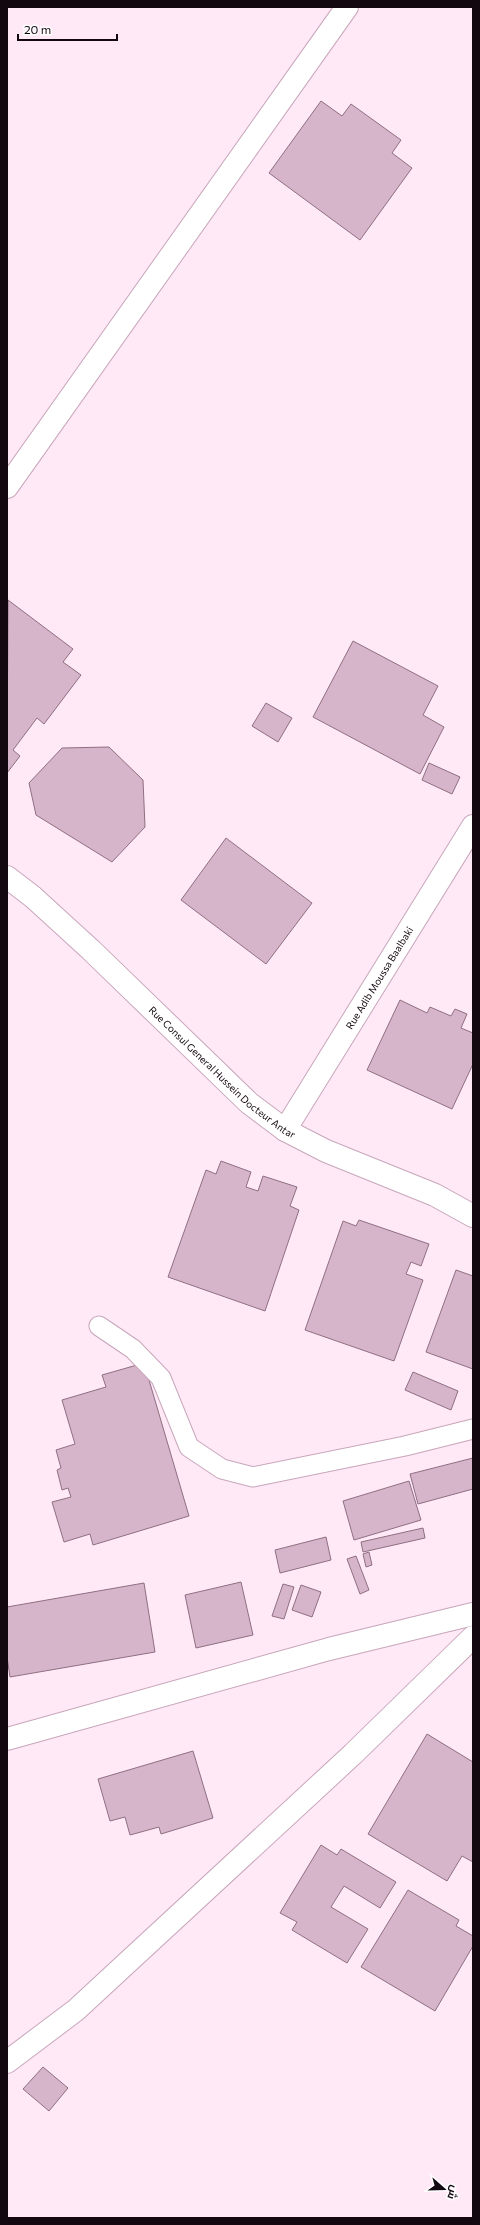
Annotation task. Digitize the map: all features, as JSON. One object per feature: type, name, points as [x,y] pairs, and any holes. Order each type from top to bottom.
[{"type":"street","points":[[7,487],[347,7]]},
{"type":"street","name":"Rue Adib Moussa Baalbaki","points":[[285,1130],[473,826]]},
{"type":"street","name":"Rue Consul General Hussein Docteur Antar","points":[[7,877],[33,897],[91,950],[249,1103],[285,1130],[326,1151],[435,1195],[473,1216]]},
{"type":"street","points":[[7,1739],[329,1649],[473,1614]]},
{"type":"street","points":[[7,2062],[76,2010],[332,1774],[473,1636]]},
{"type":"lane","points":[[99,1326],[134,1349],[162,1378],[189,1447],[222,1469],[253,1477],[405,1446],[473,1429]]},
{"type":"building","points":[[321,101],[342,116],[351,104],[401,140],[392,153],[412,168],[360,240],[269,173]]},
{"type":"building","points":[[8,600],[73,649],[63,662],[81,675],[44,724],[37,718],[13,750],[20,756],[7,773]]},
{"type":"building","points":[[353,641],[438,686],[423,715],[444,727],[420,774],[313,717]]},
{"type":"building","points":[[266,703],[292,718],[278,742],[252,726]]},
{"type":"building","points":[[109,747],[143,780],[145,827],[112,862],[36,815],[29,783],[62,748]]},
{"type":"building","points":[[429,763],[460,777],[452,794],[422,780]]},
{"type":"building","points":[[226,838],[312,903],[266,964],[181,900]]},
{"type":"building","points":[[400,1000],[427,1013],[430,1007],[451,1016],[455,1009],[467,1014],[461,1028],[473,1033],[473,1064],[452,1109],[367,1070]]},
{"type":"building","points":[[221,1161],[251,1172],[246,1187],[258,1191],[263,1176],[297,1187],[290,1206],[299,1210],[265,1311],[168,1277],[206,1170],[216,1174]]},
{"type":"building","points":[[359,1220],[429,1244],[421,1266],[411,1262],[406,1274],[423,1280],[394,1361],[305,1330],[343,1221],[356,1226]]},
{"type":"building","points":[[456,1270],[473,1276],[473,1369],[426,1352]]},
{"type":"building","points":[[144,1363],[189,1516],[93,1545],[90,1534],[64,1542],[52,1502],[71,1497],[68,1488],[62,1490],[57,1470],[61,1468],[56,1450],[75,1444],[62,1400],[106,1387],[102,1375]]},
{"type":"building","points":[[413,1372],[458,1391],[451,1410],[405,1390]]},
{"type":"building","points":[[473,1458],[473,1489],[418,1504],[410,1474]]},
{"type":"building","points":[[409,1481],[421,1520],[354,1540],[343,1501]]},
{"type":"building","points":[[423,1528],[425,1538],[363,1552],[361,1542]]},
{"type":"building","points":[[326,1537],[331,1560],[280,1573],[275,1550]]},
{"type":"building","points":[[369,1552],[372,1565],[366,1567],[363,1554]]},
{"type":"building","points":[[356,1556],[369,1590],[360,1594],[347,1559]]},
{"type":"building","points":[[241,1582],[253,1635],[196,1648],[185,1595]]},
{"type":"building","points":[[144,1583],[155,1652],[10,1677],[7,1657],[7,1607]]},
{"type":"building","points":[[283,1584],[294,1587],[284,1619],[272,1616]]},
{"type":"building","points":[[301,1585],[321,1592],[312,1617],[292,1610]]},
{"type":"building","points":[[427,1734],[473,1762],[473,1862],[462,1856],[447,1881],[368,1834]]},
{"type":"building","points":[[193,1751],[213,1818],[161,1834],[159,1827],[130,1835],[125,1817],[110,1821],[98,1779]]},
{"type":"building","points":[[321,1845],[337,1855],[341,1849],[396,1882],[380,1908],[344,1886],[331,1907],[368,1929],[347,1963],[292,1930],[297,1922],[280,1913]]},
{"type":"building","points":[[408,1890],[459,1920],[456,1926],[473,1936],[473,1946],[435,2011],[361,1967]]},
{"type":"building","points":[[43,2067],[68,2088],[49,2111],[23,2089]]}]
